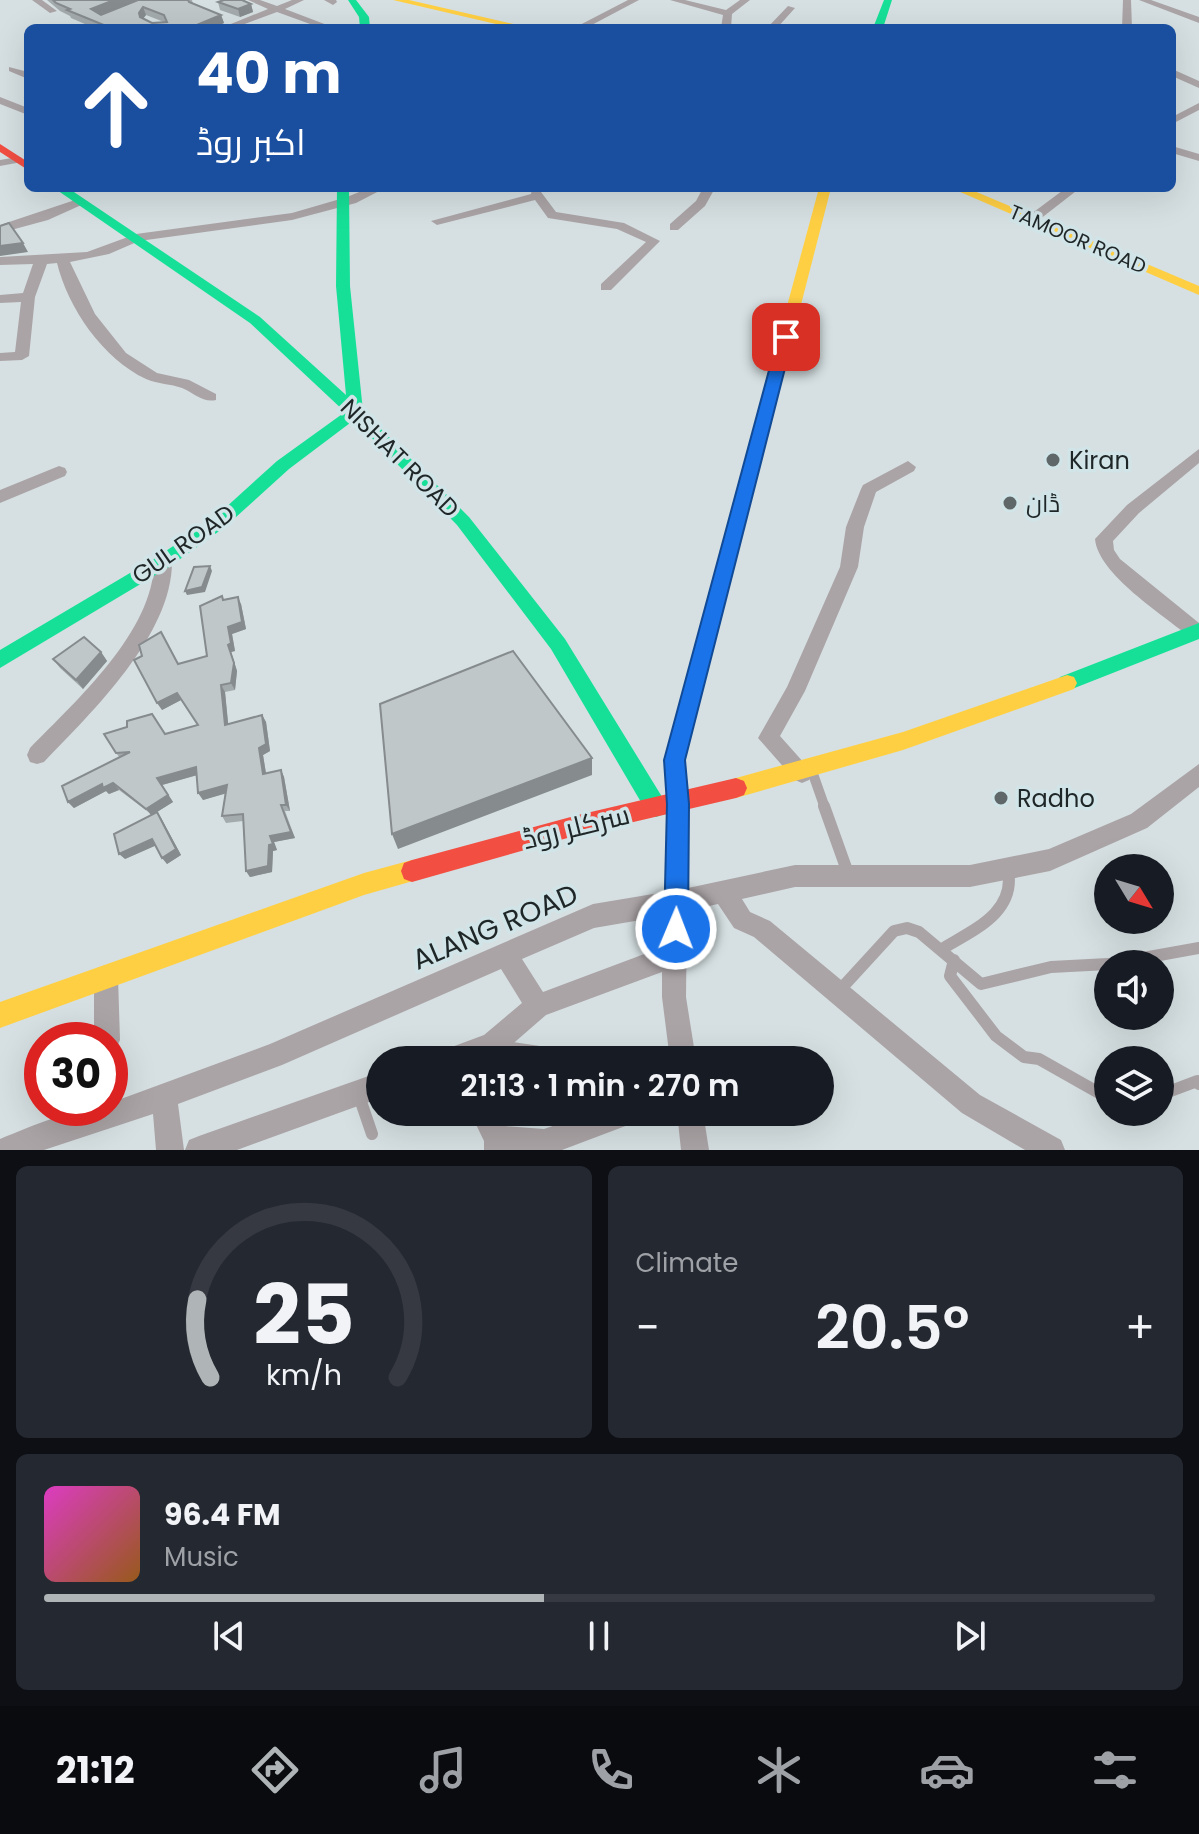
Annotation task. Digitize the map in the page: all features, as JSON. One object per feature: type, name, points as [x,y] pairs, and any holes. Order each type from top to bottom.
[{"type":"street","points":[[36,0],[53,11]]},
{"type":"street","points":[[252,0],[319,24]]},
{"type":"street","points":[[226,23],[240,23],[300,0]]},
{"type":"street","points":[[397,0],[508,24]]},
{"type":"street","points":[[587,24],[635,0]]},
{"type":"street","points":[[674,0],[728,13]]},
{"type":"street","points":[[727,24],[728,13],[746,0]]},
{"type":"street","points":[[879,24],[888,0]]},
{"type":"street","points":[[1127,0],[1127,24]]},
{"type":"street","points":[[1143,0],[1199,20]]},
{"type":"street","points":[[338,1],[364,17],[365,24]]},
{"type":"street","points":[[1184,14],[1199,7]]},
{"type":"street","points":[[776,24],[791,8]]},
{"type":"street","points":[[13,69],[24,74]]},
{"type":"street","points":[[1177,74],[1199,69]]},
{"type":"street","points":[[1177,74],[1199,85]]},
{"type":"street","points":[[0,100],[24,107]]},
{"type":"street","points":[[1176,119],[1199,106]]},
{"type":"street","points":[[0,114],[24,107]]},
{"type":"street","points":[[0,147],[15,163]]},
{"type":"street","points":[[1176,150],[1199,158]]},
{"type":"street","name":"NISHAT ROAD","points":[[66,192],[255,320],[355,412],[463,521],[548,632],[667,806]]},
{"type":"street","points":[[437,221],[538,192],[552,215],[620,226],[654,241],[606,287]]},
{"type":"street","points":[[674,227],[701,203],[707,192]]},
{"type":"street","points":[[681,1046],[674,997],[676,902],[667,806],[674,760],[824,192]]},
{"type":"street","name":"TAMOOR ROAD","points":[[966,192],[1199,291]]},
{"type":"street","points":[[1031,220],[1068,192]]},
{"type":"street","points":[[0,261],[41,261],[100,252],[136,238],[251,223],[343,196],[343,286],[355,412]]},
{"type":"street","points":[[0,229],[82,202]]},
{"type":"street","points":[[64,258],[63,265],[84,310],[103,340],[123,359],[153,377],[187,384],[211,397]]},
{"type":"street","points":[[0,357],[22,356],[28,297],[41,261]]},
{"type":"street","points":[[0,299],[28,297]]},
{"type":"street","name":"GUL ROAD","points":[[0,660],[163,562],[219,523],[283,465],[355,412]]},
{"type":"street","points":[[1198,632],[1114,564],[1105,551],[1104,539],[1133,509],[1199,454]]},
{"type":"street","points":[[807,772],[768,738],[795,691],[849,567],[855,527],[869,489],[908,467]]},
{"type":"street","points":[[0,497],[59,472]]},
{"type":"street","points":[[37,755],[97,693],[145,625],[167,575],[163,562]]},
{"type":"street","name":"سرکلر روڈ","points":[[0,1015],[364,884],[578,825],[807,772],[991,712],[1198,632]]},
{"type":"street","name":"ALANG ROAD","points":[[128,1107],[273,1056],[593,916],[795,876],[970,876],[1050,860],[1139,821],[1199,774]]},
{"type":"street","points":[[724,892],[742,920],[762,929],[971,1104],[1051,1150]]},
{"type":"street","points":[[506,955],[538,1006]]},
{"type":"street","points":[[492,1045],[538,1006],[675,955]]},
{"type":"street","points":[[106,977],[107,1022]]},
{"type":"street","points":[[199,1150],[366,1090]]},
{"type":"street","points":[[164,1096],[170,1150]]},
{"type":"street","name":"ALANG ROAD","points":[[6,1150],[56,1140],[83,1126]]},
{"type":"street","points":[[498,1144],[545,1146],[595,1126]]},
{"type":"street","points":[[692,1126],[695,1150]]},
{"type":"lane","points":[[807,772],[834,827],[849,876]]},
{"type":"lane","points":[[942,949],[983,923],[1002,906],[1011,892],[1008,868]]},
{"type":"lane","points":[[836,994],[894,931],[907,928],[919,932],[942,949],[981,984],[1051,967],[1094,965]]},
{"type":"lane","points":[[1174,952],[1199,948]]},
{"type":"lane","points":[[954,960],[950,976],[996,1036],[1024,1057],[1039,1059],[1094,1090]]},
{"type":"lane","points":[[492,1045],[499,1046]]},
{"type":"lane","points":[[1174,1090],[1197,1081],[1199,1084]]},
{"type":"lane","points":[[371,1126],[372,1134]]},
{"type":"building","points":[[53,0],[114,0],[91,9],[101,15],[138,0],[188,0],[221,15],[199,24],[101,24],[67,10],[70,9]],"holes":[[[143,7],[164,15],[167,22],[152,23],[140,17],[139,13]]]},
{"type":"building","points":[[242,0],[251,4],[238,9],[218,2]]},
{"type":"building","points":[[9,223],[23,243],[0,246],[0,226]]},
{"type":"building","points":[[210,566],[202,587],[185,591],[194,567]]},
{"type":"building","points":[[222,596],[223,600],[238,597],[242,622],[228,627],[231,643],[228,645],[234,663],[231,683],[221,685],[225,725],[262,715],[266,744],[259,748],[263,774],[281,770],[286,805],[281,805],[291,832],[270,836],[273,844],[269,845],[268,866],[246,871],[243,814],[222,816],[227,785],[198,793],[196,767],[157,778],[168,795],[146,809],[113,783],[103,788],[102,784],[68,802],[62,786],[130,752],[116,753],[104,734],[127,727],[127,721],[152,714],[165,734],[198,725],[177,693],[157,703],[134,660],[142,656],[139,645],[161,632],[178,664],[207,656],[200,606]]},
{"type":"building","points":[[84,637],[101,652],[76,680],[53,659]]},
{"type":"building","points":[[513,651],[592,758],[392,834],[380,704]]},
{"type":"building","points":[[157,812],[176,849],[162,858],[152,839],[119,854],[114,834]]},
{"type":"traffic: fast","points":[[352,0],[364,17],[365,24]]},
{"type":"traffic: fast","points":[[879,24],[888,0]]},
{"type":"traffic: fast","points":[[66,192],[255,320],[355,412],[463,521],[558,644],[656,807]]},
{"type":"traffic: fast","points":[[0,660],[163,562],[219,523],[283,465],[355,412],[343,286],[343,192]]},
{"type":"traffic: fast","points":[[1067,683],[1199,631]]},
{"type":"traffic: slow","points":[[397,0],[508,24]]},
{"type":"traffic: slow","points":[[678,804],[674,760],[824,192]]},
{"type":"traffic: slow","points":[[966,192],[1199,291]]},
{"type":"traffic: slow","points":[[736,788],[903,741],[1067,683]]},
{"type":"traffic: slow","points":[[0,1015],[364,884],[412,871]]},
{"type":"traffic: jam","points":[[0,147],[24,164]]},
{"type":"traffic: jam","points":[[412,871],[578,825],[736,788]]},
{"type":"place","name":"Kiran","points":[[1053,460]]},
{"type":"place","name":"ڈان","points":[[1010,503]]},
{"type":"place","name":"Radho","points":[[1001,798]]},
{"type":"route","points":[[676,929],[678,804],[674,760],[786,337]]}]
